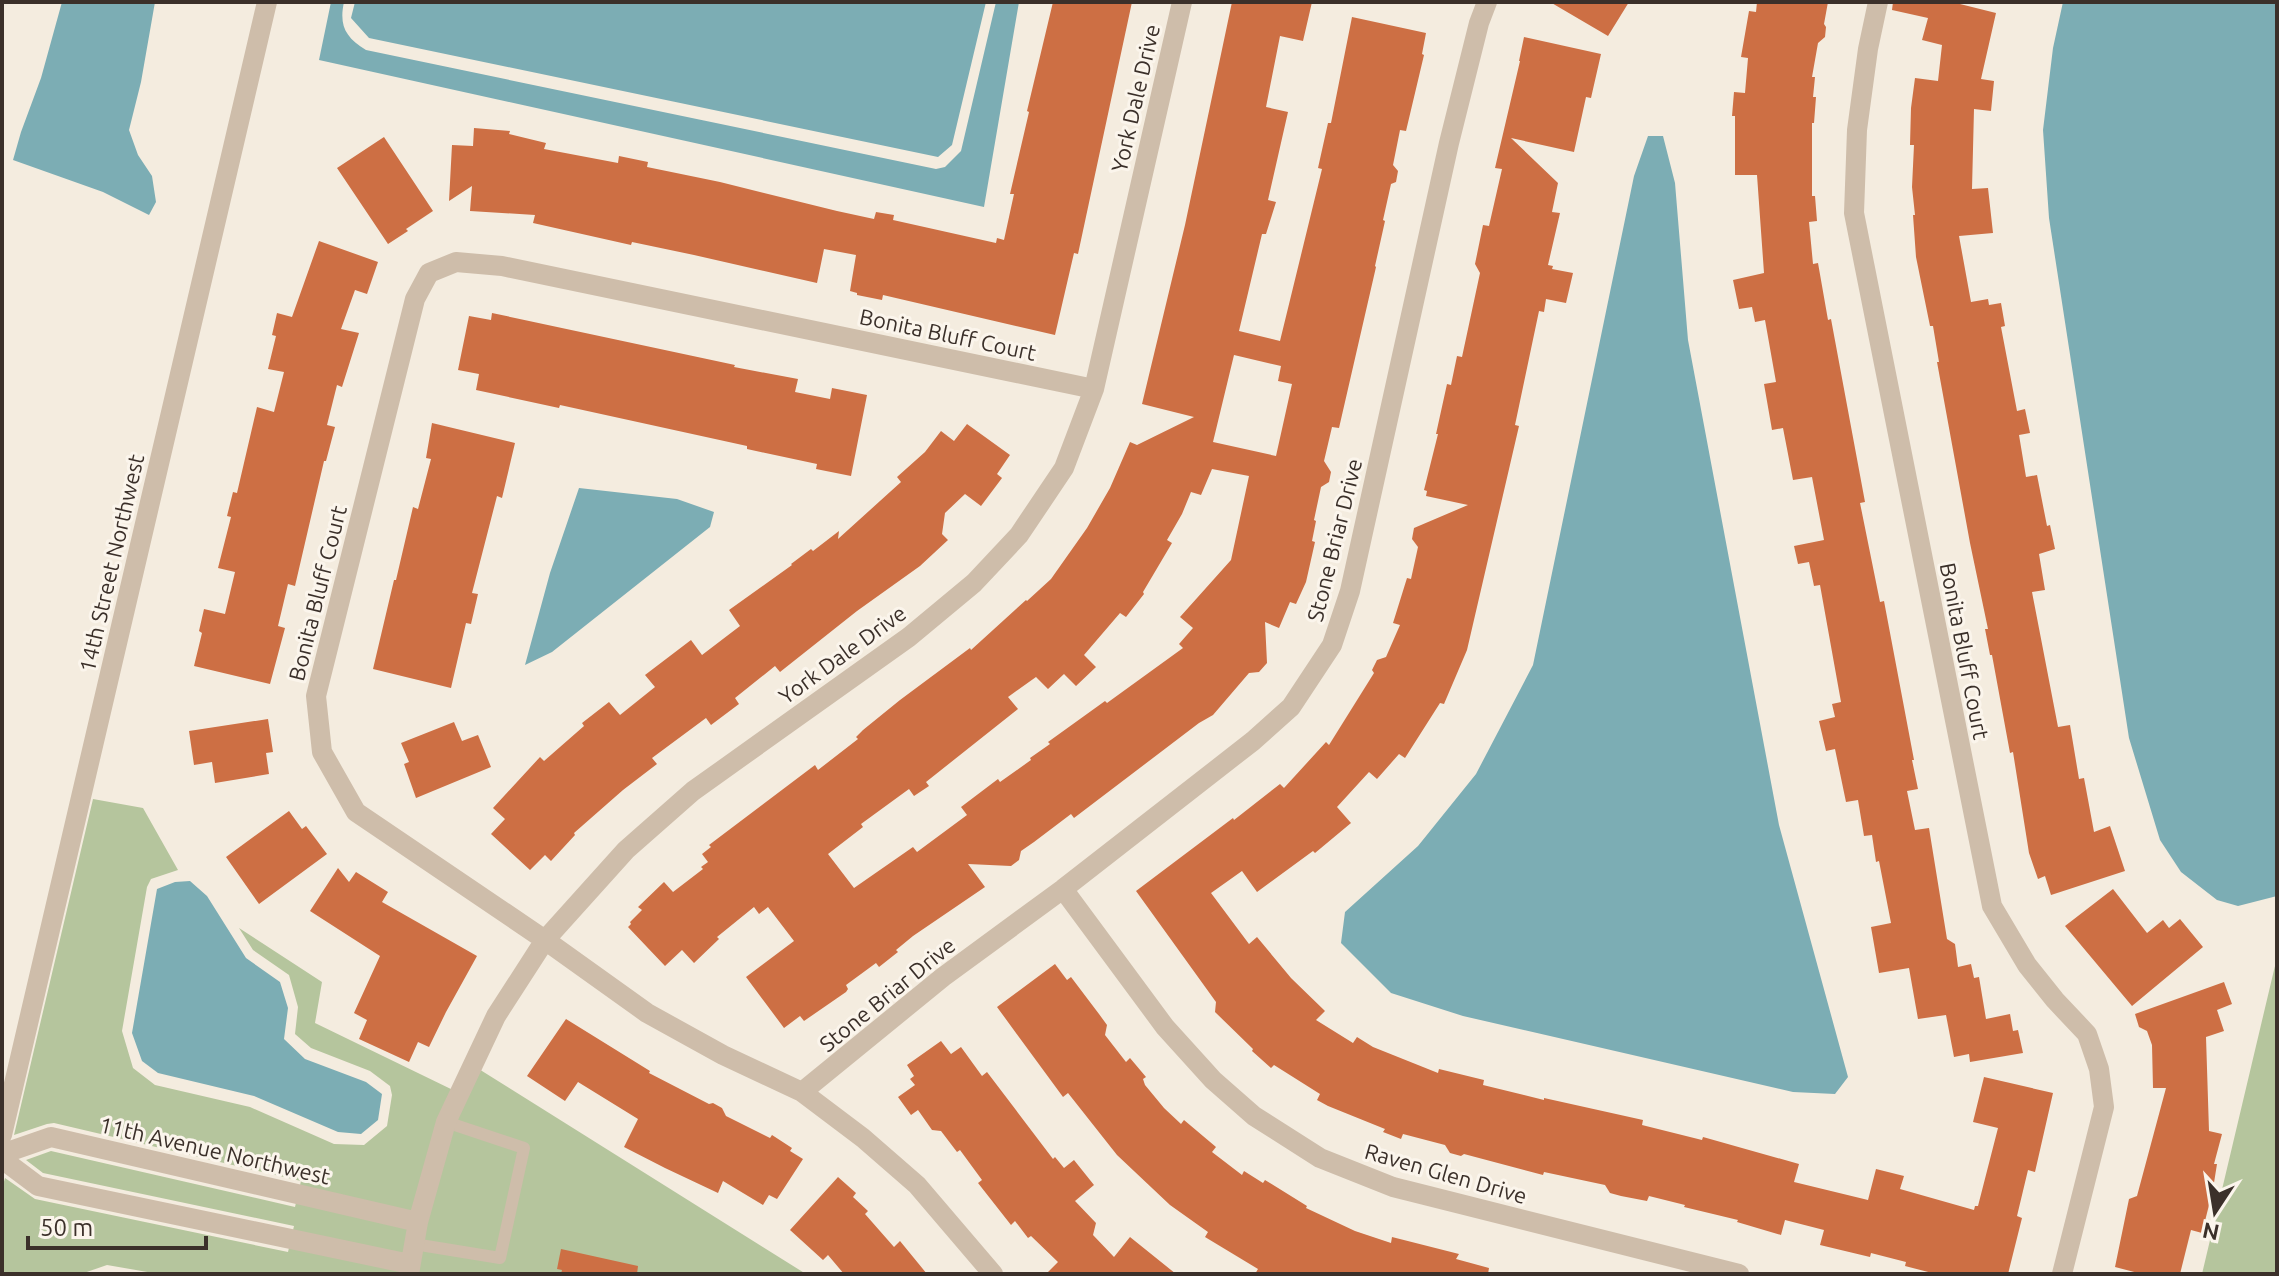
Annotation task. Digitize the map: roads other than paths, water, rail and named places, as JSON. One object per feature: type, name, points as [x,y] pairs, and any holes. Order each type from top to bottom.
[{"type":"street","name":"14th Street Northwest","points":[[2,1135],[267,2]]},
{"type":"street","name":"York Dale Drive","points":[[411,1261],[418,1222],[446,1122],[496,1016],[545,940],[626,850],[693,791],[909,637],[974,583],[1019,535],[1064,468],[1094,389],[1182,2]]},
{"type":"street","name":"Stone Briar Drive","points":[[802,1092],[943,977],[1063,889],[1253,741],[1291,707],[1332,645],[1350,591],[1449,143],[1487,2]]},
{"type":"street","name":"Bonita Bluff Court","points":[[1878,2],[1857,130],[1854,213],[1992,906],[2027,965],[2087,1034],[2099,1069],[2104,1107],[2062,1274]]},
{"type":"street","name":"Bonita Bluff Court","points":[[993,1274],[917,1185],[863,1138],[802,1092],[723,1055],[647,1013],[356,812],[322,752],[316,696],[415,299],[429,273],[456,262],[502,266],[1094,389]]},
{"type":"street","name":"Raven Glen Drive","points":[[1063,889],[1165,1027],[1213,1080],[1254,1116],[1320,1158],[1393,1187],[1739,1274]]},
{"type":"street","name":"11th Avenue Northwest","points":[[411,1261],[38,1186],[2,1157],[51,1137],[418,1222]]},
{"type":"lane","points":[[411,1261],[500,1258],[524,1148],[446,1122]]},
{"type":"water","points":[[62,2],[155,2],[129,130],[138,155],[152,176],[156,202],[149,215],[103,192],[13,160],[41,78]]},
{"type":"water","points":[[331,2],[344,2],[342,17],[345,30],[366,50],[936,169],[945,167],[961,151],[996,2],[1019,2],[984,207],[319,60]]},
{"type":"water","points":[[355,2],[986,2],[952,145],[938,157],[369,38],[351,18]]},
{"type":"water","points":[[2063,2],[2277,2],[2277,896],[2238,906],[2217,900],[2181,872],[2160,840],[2129,738],[2049,218],[2043,130],[2053,48]]},
{"type":"water","points":[[1648,136],[1663,136],[1675,183],[1688,340],[1779,825],[1848,1077],[1835,1094],[1793,1092],[1463,1016],[1391,993],[1341,943],[1345,912],[1418,846],[1476,774],[1533,665],[1634,176]]},
{"type":"water","points":[[579,488],[677,499],[714,512],[710,527],[552,652],[525,665],[550,573]]},
{"type":"water","points":[[190,881],[207,896],[246,958],[280,982],[288,1008],[284,1039],[305,1059],[366,1082],[382,1094],[378,1120],[361,1134],[338,1132],[254,1096],[158,1073],[142,1061],[132,1033],[157,889],[175,882]]}]
